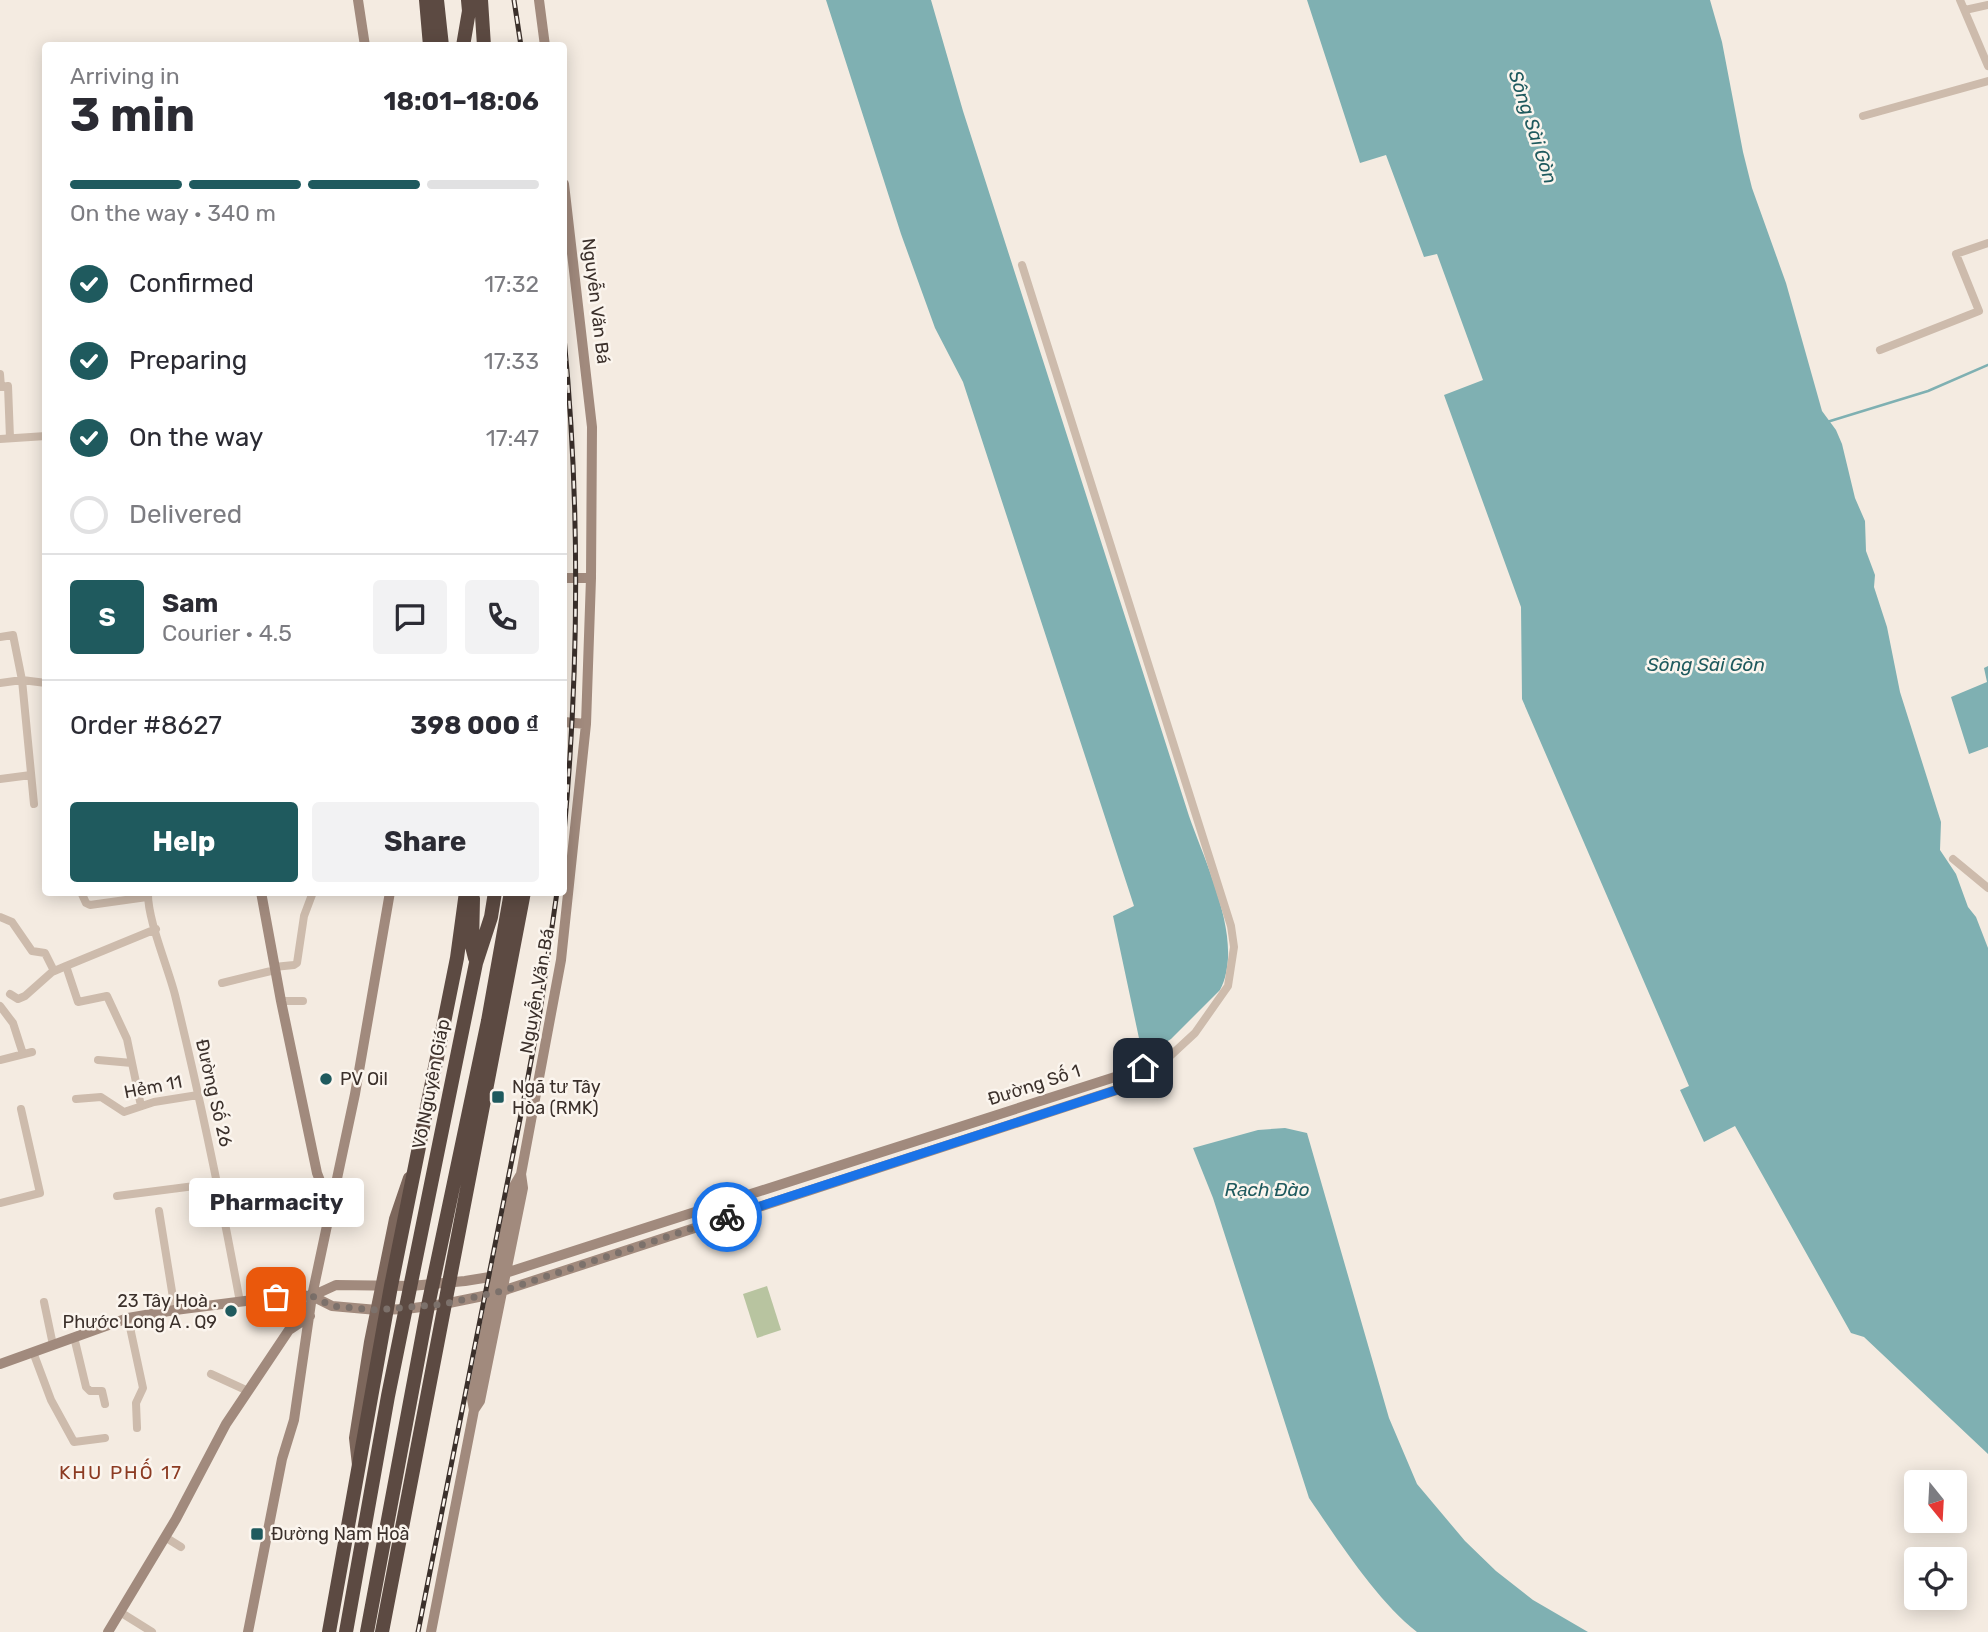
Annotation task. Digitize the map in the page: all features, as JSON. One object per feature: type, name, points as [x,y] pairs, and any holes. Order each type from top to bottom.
[{"type":"highway","points":[[426,0],[430,42]]},
{"type":"highway","points":[[437,0],[442,42]]},
{"type":"highway","points":[[481,0],[485,42]]},
{"type":"highway","points":[[468,5],[484,42]]},
{"type":"highway","points":[[463,42],[468,5]]},
{"type":"highway","name":"Võ Nguyên Giáp","points":[[382,1310],[457,958],[465,896]]},
{"type":"highway","points":[[473,896],[472,946],[476,963]]},
{"type":"highway","name":"Võ Nguyên Giáp","points":[[402,1330],[476,963],[491,917],[494,896]]},
{"type":"highway","points":[[367,1632],[428,1306],[488,1021],[510,896]]},
{"type":"highway","points":[[382,1632],[522,896]]},
{"type":"highway","points":[[346,1632],[402,1330],[382,1310]]},
{"type":"highway","points":[[329,1632],[372,1397],[382,1310]]},
{"type":"highway","points":[[372,1397],[393,1371]]},
{"type":"main road","points":[[358,0],[364,42]]},
{"type":"main road","points":[[539,0],[544,42]]},
{"type":"main road","name":"Nguyễn Văn Bá","points":[[431,1632],[474,1410],[472,1399],[523,1188],[521,1174],[563,950],[586,724],[592,578],[592,427],[567,208]]},
{"type":"main road","points":[[567,578],[592,578]]},
{"type":"main road","points":[[567,722],[586,724]]},
{"type":"main road","points":[[262,896],[317,1173],[331,1209]]},
{"type":"main road","points":[[248,1632],[282,1460],[294,1420],[312,1296],[361,1059],[389,896]]},
{"type":"main road","name":"Đường Số 1","points":[[312,1296],[337,1285],[411,1286],[501,1275],[1143,1068],[1154,1070]]},
{"type":"main road","name":"Đường Số 1","points":[[312,1296],[332,1306],[382,1310],[444,1304],[498,1293],[1144,1081],[1154,1070]]},
{"type":"main road","points":[[0,1364],[128,1318],[292,1295],[312,1296]]},
{"type":"main road","points":[[359,1468],[355,1438],[382,1310]]},
{"type":"main road","points":[[108,1632],[226,1424],[289,1330],[310,1316]]},
{"type":"street","points":[[1960,0],[1988,66]]},
{"type":"street","points":[[1965,10],[1988,5]]},
{"type":"street","points":[[1863,116],[1988,81]]},
{"type":"street","points":[[1880,350],[1979,311],[1956,254],[1988,243]]},
{"type":"street","points":[[1023,265],[1231,926],[1234,947],[1228,986],[1195,1033],[1154,1070]]},
{"type":"street","points":[[0,374],[1,387],[8,386],[10,438]]},
{"type":"street","points":[[0,439],[42,436]]},
{"type":"street","points":[[0,636],[13,635],[22,680],[34,804]]},
{"type":"street","points":[[0,683],[22,680],[42,682]]},
{"type":"street","points":[[0,779],[31,775]]},
{"type":"street","points":[[1953,859],[1988,888]]},
{"type":"street","points":[[82,896],[90,905],[141,896]]},
{"type":"street","name":"Đường Số 26","points":[[147,896],[174,991],[198,1095],[218,1183],[240,1302]]},
{"type":"street","points":[[222,983],[297,963],[304,916],[312,896]]},
{"type":"street","points":[[0,916],[12,922],[32,951],[45,953],[54,971]]},
{"type":"street","points":[[10,994],[18,999],[25,996],[54,971],[156,929]]},
{"type":"street","points":[[66,966],[78,1002],[107,996],[127,1039],[141,1106]]},
{"type":"street","points":[[281,1001],[303,1001]]},
{"type":"street","points":[[0,1006],[13,1023],[28,1053],[0,1060]]},
{"type":"street","points":[[99,1060],[132,1063]]},
{"type":"street","name":"Hẻm 11","points":[[76,1099],[101,1097],[124,1112],[198,1095]]},
{"type":"street","points":[[0,1203],[40,1193],[21,1109]]},
{"type":"street","points":[[117,1196],[218,1183]]},
{"type":"street","points":[[159,1211],[175,1310]]},
{"type":"street","points":[[44,1302],[53,1345]]},
{"type":"street","points":[[128,1318],[143,1388],[136,1403],[137,1427]]},
{"type":"street","points":[[74,1337],[85,1385],[90,1391],[102,1391],[105,1404]]},
{"type":"street","points":[[33,1352],[51,1401],[74,1442],[104,1438]]},
{"type":"street","points":[[211,1374],[248,1391]]},
{"type":"street","points":[[164,1537],[181,1547]]},
{"type":"street","points":[[120,1612],[152,1632]]},
{"type":"green space","points":[[767,1286],[781,1330],[757,1338],[743,1294]]},
{"type":"water","points":[[826,0],[931,0],[963,111],[1189,816],[1220,903],[1228,949],[1227,971],[1220,990],[1171,1039],[1143,1057],[1113,916],[1134,906],[963,382],[935,328],[901,234]]},
{"type":"water","name":"Sông Sài Gòn","points":[[1307,0],[1710,0],[1722,42],[1752,188],[1786,283],[1822,411],[1836,430],[1842,444],[1855,498],[1865,521],[1866,551],[1875,575],[1874,587],[1887,627],[1900,692],[1941,822],[1940,850],[1956,874],[1988,948],[1988,1454],[1864,1337],[1851,1333],[1735,1126],[1704,1142],[1680,1090],[1689,1086],[1522,699],[1521,607],[1444,395],[1483,380],[1437,254],[1424,257],[1386,155],[1360,163]]},
{"type":"water","points":[[1988,666],[1988,747],[1969,754],[1951,697],[1987,682],[1984,668]]},
{"type":"water","name":"Rạch Đào","points":[[1285,1128],[1307,1133],[1389,1418],[1417,1484],[1465,1541],[1496,1571],[1533,1600],[1588,1632],[1417,1632],[1373,1587],[1309,1498],[1213,1198],[1193,1148],[1258,1130]]},
{"type":"waterway","points":[[1827,422],[1928,391],[1988,365]]},
{"type":"railway","points":[[514,0],[520,42]]},
{"type":"railway","points":[[567,374],[573,461],[576,585],[573,710],[567,796]]},
{"type":"railway","points":[[418,1632],[523,1104],[539,1018],[556,896]]},
{"type":"way so far","points":[[276,1297],[312,1296],[332,1306],[377,1310],[406,1309],[478,1298],[727,1217]]},
{"type":"place","name":"PV Oil","points":[[326,1079]]},
{"type":"place","name":"Ngã tư Tây Hòa (RMK)","points":[[498,1097]]},
{"type":"place","name":"Pharmacity","points":[[276,1297]]},
{"type":"place","name":"23 Tây Hoà . Phước Long A . Q9","points":[[231,1311]]},
{"type":"place","name":"Đường Nam Hoà","points":[[257,1534]]},
{"type":"district","name":"KHU PHỐ 17","points":[[121,1472]]},
{"type":"route","points":[[727,1217],[1144,1081],[1154,1070],[1143,1068]]}]
